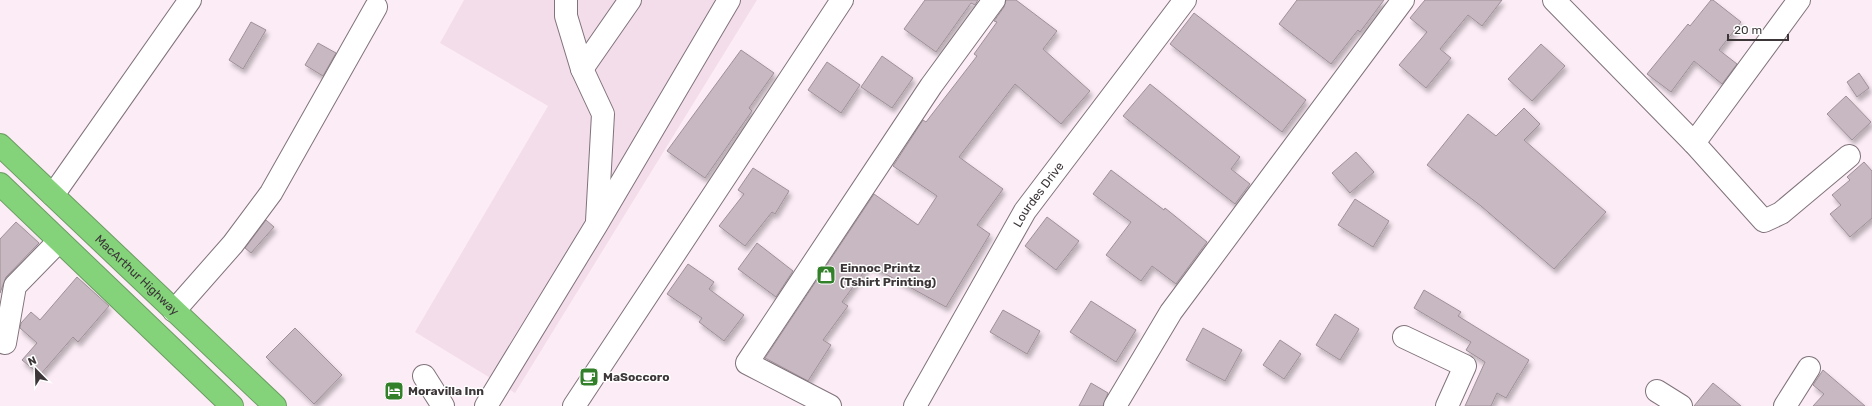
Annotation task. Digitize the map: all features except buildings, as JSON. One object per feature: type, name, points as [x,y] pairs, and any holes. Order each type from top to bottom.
[{"type":"highway","name":"MacArthur Highway","points":[[0,145],[275,406]]},
{"type":"highway","points":[[0,184],[232,406]]},
{"type":"street","points":[[53,195],[190,0]]},
{"type":"street","points":[[566,0],[566,16],[582,69],[603,114],[597,224]]},
{"type":"street","points":[[582,69],[630,0]]},
{"type":"street","points":[[486,406],[597,224],[729,0]]},
{"type":"street","points":[[574,406],[842,0]]},
{"type":"street","points":[[830,406],[747,363],[931,86],[994,0]]},
{"type":"street","name":"Lourdes Drive","points":[[915,406],[1025,211],[1185,0]]},
{"type":"street","points":[[1115,406],[1171,312],[1403,0]]},
{"type":"street","points":[[1554,0],[1694,143],[1764,221],[1781,213],[1849,156]]},
{"type":"street","points":[[1694,143],[1799,0]]},
{"type":"street","points":[[174,311],[233,244],[271,193],[376,7]]},
{"type":"street","points":[[5,343],[15,286],[59,241]]},
{"type":"street","points":[[1404,337],[1465,366],[1447,406]]},
{"type":"street","points":[[1785,406],[1809,368]]},
{"type":"street","points":[[424,376],[443,406]]},
{"type":"street","points":[[1657,390],[1681,406]]},
{"type":"shaded area","points":[[464,0],[757,0],[515,393],[415,332],[548,106],[440,43]]},
{"type":"place","name":"Einnoc Printz (Tshirt Printing)","points":[[826,275]]},
{"type":"place","name":"MaSoccoro","points":[[589,377]]},
{"type":"place","name":"Moravilla Inn","points":[[394,391]]}]
